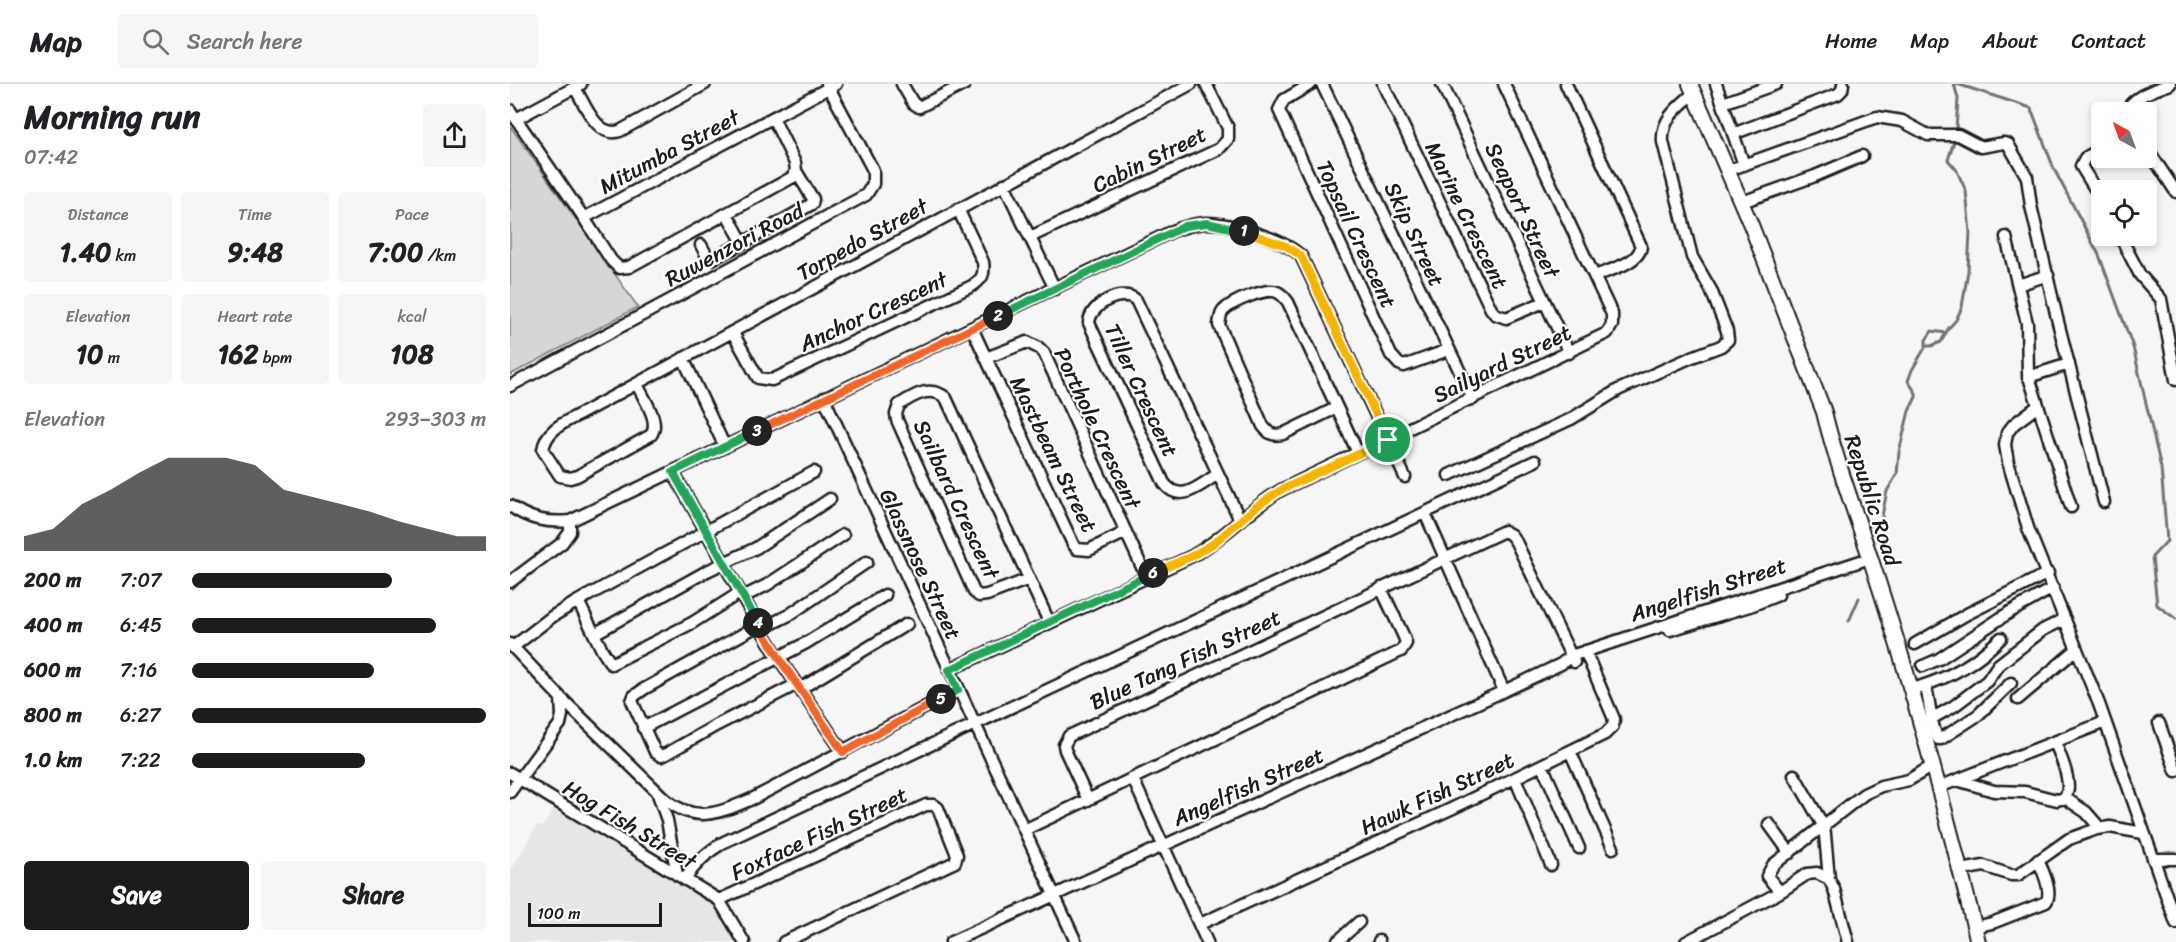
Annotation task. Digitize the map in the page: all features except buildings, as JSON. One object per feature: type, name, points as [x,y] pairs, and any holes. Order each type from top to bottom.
[{"type":"street","points":[[705,84],[613,133],[600,128],[578,86],[513,114],[611,260],[620,268],[629,267],[789,180],[794,177],[796,171]]},
{"type":"street","points":[[902,84],[913,103],[920,107],[965,84]]},
{"type":"street","name":"Torpedo Street","points":[[637,384],[654,424],[654,431],[643,441],[577,476],[565,478],[555,469],[543,450],[547,436],[552,430],[1191,84]]},
{"type":"street","name":"Cabin Street","points":[[1030,237],[1219,149],[1228,139],[1228,128],[1206,84]]},
{"type":"street","name":"Topsail Crescent","points":[[1311,84],[1284,100],[1279,110],[1391,355],[1404,366],[1448,350]]},
{"type":"street","name":"Skip Street","points":[[1322,84],[1473,399]]},
{"type":"street","name":"Marine Crescent","points":[[1383,84],[1491,309],[1495,314],[1506,318],[1544,302]]},
{"type":"street","name":"Seaport Street","points":[[1442,84],[1569,353]]},
{"type":"street","points":[[1566,84],[1641,246],[1641,251],[1635,258],[1595,276]]},
{"type":"street","points":[[1716,84],[1744,165]]},
{"type":"street","points":[[1723,103],[1776,84]]},
{"type":"street","points":[[1734,134],[1838,94],[1843,84]]},
{"type":"street","points":[[2135,102],[2170,84]]},
{"type":"street","name":"Mitumba Street","points":[[584,218],[831,85]]},
{"type":"street","name":"Ruwenzori Road","points":[[510,386],[866,195],[873,184],[873,170],[831,85]]},
{"type":"street","name":"Sailyard Street","points":[[949,670],[1203,550],[1281,490],[1607,333],[1612,325],[1612,314],[1508,85]]},
{"type":"street","points":[[1449,475],[1571,419],[1618,390],[1721,346],[1728,340],[1727,331],[1711,290],[1692,257],[1663,142],[1662,133],[1669,117],[1692,88]]},
{"type":"street","name":"Republic Road","points":[[1692,88],[1729,170],[1824,412],[1939,787],[1978,942]]},
{"type":"street","points":[[1729,170],[1877,117],[1902,121],[1928,135],[1958,135],[1981,147],[2007,143],[2027,177],[2031,206],[2104,502]]},
{"type":"street","points":[[701,245],[707,256],[712,259],[812,204],[813,199],[796,171],[795,163],[773,118]]},
{"type":"street","points":[[2091,154],[2085,158],[2081,166],[2091,182]]},
{"type":"street","points":[[1742,202],[1815,176],[1862,156]]},
{"type":"street","points":[[2157,164],[2176,192]]},
{"type":"street","points":[[1004,184],[1055,289]]},
{"type":"street","name":"Anchor Crescent","points":[[733,333],[758,378],[772,380],[972,286],[981,280],[984,262],[958,209]]},
{"type":"street","points":[[727,214],[743,243]]},
{"type":"street","points":[[510,506],[523,515],[539,521],[553,523],[570,521],[1173,231],[1196,224],[1218,224],[1244,231],[1286,246],[1301,256],[1405,477]]},
{"type":"street","points":[[2006,237],[2027,323],[2028,377],[2071,507]]},
{"type":"street","points":[[2125,246],[2140,275],[2161,299],[2176,380]]},
{"type":"street","points":[[2018,285],[2048,275]]},
{"type":"street","points":[[1336,408],[1283,434],[1268,433],[1219,325],[1223,311],[1261,292],[1276,291],[1282,295],[1288,302],[1358,453]]},
{"type":"street","name":"Tiller Crescent","points":[[1218,474],[1183,494],[1167,488],[1089,323],[1091,315],[1100,306],[1121,295],[1136,300],[1240,520]]},
{"type":"street","name":"Mastbeam Street","points":[[972,328],[1073,544],[1077,549],[1089,550],[1126,532]]},
{"type":"street","name":"Porthole Crescent","points":[[986,358],[1027,342],[1039,348],[1146,576]]},
{"type":"street","points":[[683,358],[725,447]]},
{"type":"street","points":[[2028,377],[2069,364]]},
{"type":"street","name":"Sailbard Crescent","points":[[1029,579],[987,596],[980,596],[974,592],[897,420],[899,405],[933,390],[946,398],[1049,622]]},
{"type":"street","name":"Glassnose Street","points":[[824,398],[1076,942]]},
{"type":"street","points":[[2038,405],[2009,429],[2005,438],[2008,462],[2029,531],[2048,573],[2105,722],[2176,923]]},
{"type":"street","points":[[681,878],[697,862],[724,842],[1535,461]]},
{"type":"street","points":[[673,472],[778,657],[843,752]]},
{"type":"street","points":[[814,472],[578,601],[511,646],[561,698],[674,806],[690,813],[705,815],[723,811],[754,798],[958,690]]},
{"type":"street","points":[[594,634],[756,548],[830,499]]},
{"type":"street","points":[[1425,513],[1504,691]]},
{"type":"street","points":[[510,582],[562,543],[570,532],[570,521]]},
{"type":"street","name":"Blue Tang Fish Street","points":[[1088,800],[1065,750],[1064,745],[1069,736],[1504,531],[1511,535],[1572,659]]},
{"type":"street","points":[[578,601],[607,661],[613,664],[742,595],[767,585],[843,535]]},
{"type":"street","name":"Angelfish Street","points":[[951,942],[1572,659],[1750,606],[1871,560]]},
{"type":"street","points":[[867,562],[789,615],[760,627],[638,692],[632,701],[655,752],[662,756],[717,724],[799,687],[907,624]]},
{"type":"street","points":[[1915,644],[2004,594],[2048,573]]},
{"type":"street","points":[[1024,830],[1401,651],[1406,644],[1381,588]]},
{"type":"street","points":[[1923,666],[1939,659],[2010,612],[2053,588]]},
{"type":"street","points":[[643,728],[806,643],[885,595]]},
{"type":"street","points":[[1931,719],[1954,706],[1986,682],[1995,668],[2043,630],[2065,619]]},
{"type":"street","points":[[1910,689],[1946,678],[1964,668],[2001,638]]},
{"type":"street","points":[[2018,699],[2077,649]]},
{"type":"street","name":"Hawk Fish Street","points":[[1200,924],[1515,778],[1611,730],[1614,719],[1586,654]]},
{"type":"street","points":[[1925,685],[1936,737],[1942,739],[1978,715],[2011,683]]},
{"type":"street","points":[[510,792],[514,776],[560,724],[561,698]]},
{"type":"street","points":[[1939,787],[2105,722]]},
{"type":"street","points":[[2159,723],[2176,771]]},
{"type":"street","points":[[2055,742],[2068,785],[2068,795],[2065,798]]},
{"type":"street","points":[[1570,752],[1613,848]]},
{"type":"street","points":[[1542,765],[1579,848]]},
{"type":"street","points":[[1780,892],[1767,873],[1773,865],[1872,789],[1904,782],[1932,766]]},
{"type":"street","points":[[1794,775],[1824,825],[1829,879],[1834,889],[1848,942]]},
{"type":"street","name":"Hog Fish Street","points":[[514,776],[719,900],[744,942]]},
{"type":"street","points":[[1515,778],[1551,866]]},
{"type":"street","points":[[1133,779],[1208,942]]},
{"type":"street","points":[[1957,780],[1994,791],[2025,792],[2055,800],[2065,798],[2086,812],[2100,828]]},
{"type":"street","points":[[658,792],[681,878]]},
{"type":"street","name":"Foxface Fish Street","points":[[719,900],[926,805],[934,805],[938,808],[957,855],[955,862],[784,942]]},
{"type":"street","points":[[1769,824],[1790,853]]},
{"type":"street","points":[[1961,870],[1984,866],[2018,875],[2068,839],[2100,828],[2144,833]]},
{"type":"street","points":[[2153,859],[2176,860]]},
{"type":"street","points":[[1975,927],[1992,923],[2046,902],[2049,898],[2046,878],[2038,860]]},
{"type":"street","points":[[1686,942],[1811,873],[1817,873],[1829,879]]},
{"type":"street","points":[[1337,942],[1359,922]]},
{"type":"shaded area","points":[[510,126],[638,307],[510,375]]},
{"type":"shaded area","points":[[554,809],[716,907],[734,942],[510,942],[510,872],[537,825],[542,827]]},
{"type":"waterway","points":[[1954,84],[1958,98],[1956,130]]},
{"type":"waterway","points":[[1957,84],[2031,108],[2054,169],[2099,255],[2133,347],[2161,468],[2167,541],[2152,557],[2157,605],[2176,619]]},
{"type":"waterway","points":[[1880,526],[1887,491],[1897,474],[1899,452],[1909,411],[1916,397],[1908,381],[1912,370],[1926,346],[1941,342],[1962,307],[1968,271],[1970,232],[1966,191],[1956,169],[1948,160],[1955,138]]},
{"type":"waterway","points":[[1926,346],[1926,340],[1932,331],[1946,333]]},
{"type":"waterway","points":[[1849,621],[1859,598]]},
{"type":"route","points":[[1207,223],[1244,231],[1277,242],[1293,249],[1301,256],[1388,440],[1281,490],[1256,507],[1214,543],[1192,556],[949,670],[958,690],[843,752],[783,664],[750,610],[673,472],[1173,231],[1185,226],[1207,223]]}]
